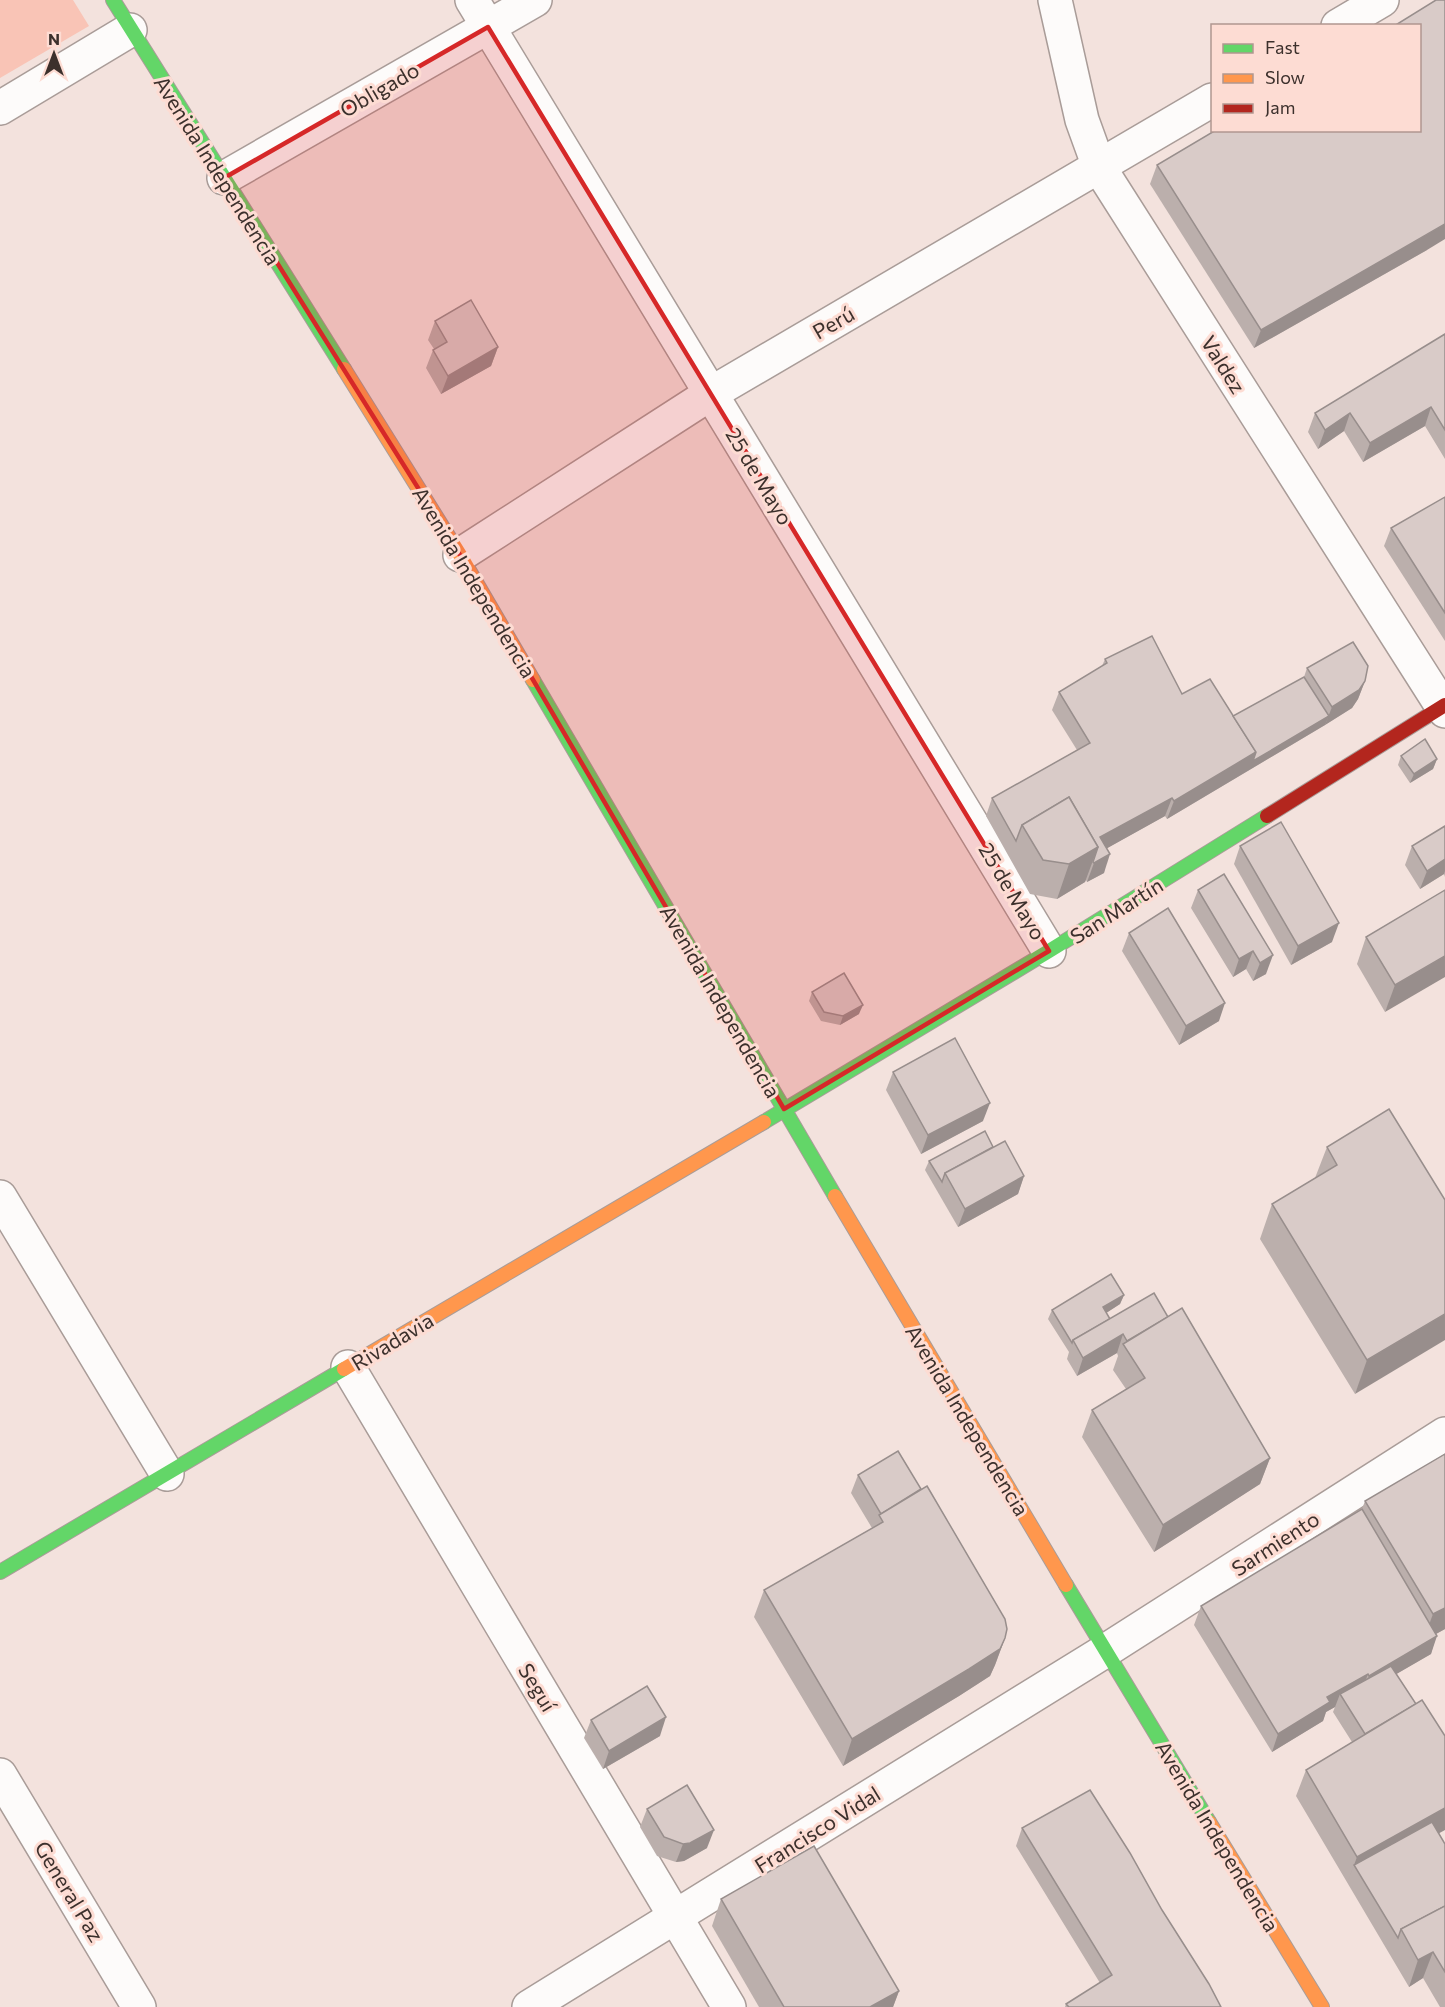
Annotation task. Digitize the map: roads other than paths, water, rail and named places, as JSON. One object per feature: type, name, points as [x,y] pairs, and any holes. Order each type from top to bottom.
[{"type":"main road","name":"Avenida Independencia","points":[[113,0],[460,555],[1105,1651],[1322,2007]]},
{"type":"main road","name":"San Martín","points":[[784,1109],[1049,951],[1444,708]]},
{"type":"main road","name":"Rivadavia","points":[[0,1572],[784,1109]]},
{"type":"street","name":"Obligado","points":[[224,178],[480,14],[535,0]]},
{"type":"street","name":"Valdez","points":[[1055,0],[1082,120],[1099,167],[1444,708]]},
{"type":"street","points":[[1341,24],[1382,0]]},
{"type":"street","name":"25 de Mayo","points":[[480,14],[1049,951]]},
{"type":"street","points":[[0,108],[130,30]]},
{"type":"street","name":"Perú","points":[[460,555],[710,394],[1211,101]]},
{"type":"street","points":[[0,1197],[167,1474]]},
{"type":"street","name":"Seguí","points":[[348,1367],[729,2007]]},
{"type":"street","name":"Sarmiento","points":[[1105,1651],[1445,1434]]},
{"type":"street","name":"Francisco Vidal","points":[[529,2007],[1105,1651]]},
{"type":"street","name":"General Paz","points":[[0,1775],[139,2007]]}]
